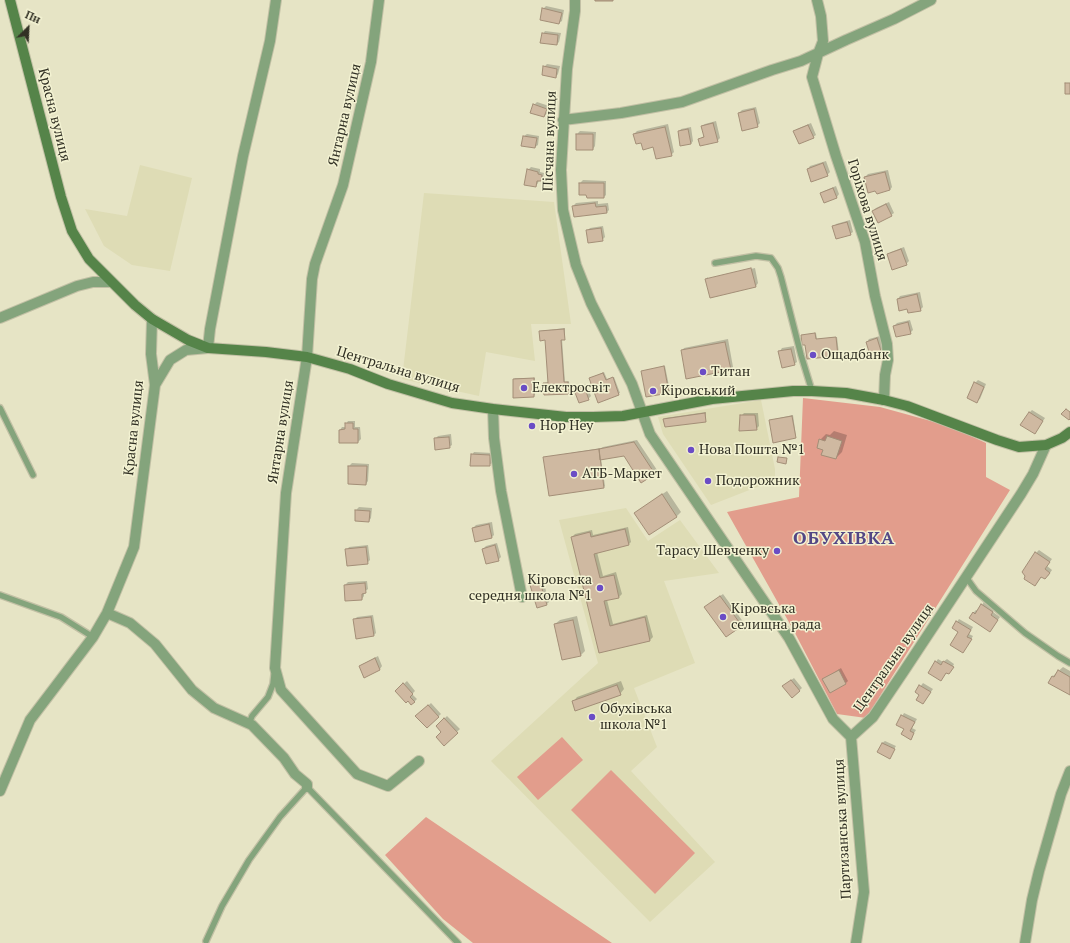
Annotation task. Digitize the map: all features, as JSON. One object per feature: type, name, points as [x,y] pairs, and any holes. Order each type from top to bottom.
[{"type":"street","name":"Красна вулиця","points":[[0,791],[30,720],[93,637],[107,613],[134,547],[155,385],[151,354],[152,319],[111,282],[89,259],[72,231],[60,197],[10,0]]},
{"type":"street","points":[[155,385],[170,360],[186,350],[208,348],[210,329],[241,163],[270,40],[276,0]]},
{"type":"street","name":"Янтарна вулиця","points":[[379,0],[371,62],[343,185],[315,264],[312,279],[308,357],[286,493],[275,668],[281,690],[358,774],[388,786],[419,761]]},
{"type":"street","name":"Пісчана вулиця","points":[[575,0],[563,120],[561,170],[563,210],[576,265],[591,303],[632,384],[643,411]]},
{"type":"street","name":"Горіхова вулиця","points":[[817,0],[824,40],[818,54],[812,77],[836,156],[865,242],[887,344],[888,360],[885,375],[884,400]]},
{"type":"street","points":[[563,120],[621,113],[682,102],[772,70],[801,62],[931,0]]},
{"type":"street","points":[[0,318],[77,286],[93,282],[111,282]]},
{"type":"street","name":"Центральна вулиця","points":[[152,319],[188,340],[208,348],[266,352],[308,357],[350,369],[388,384],[452,403],[493,409],[566,417],[623,416],[643,411],[712,400],[793,391],[812,391],[846,393],[907,406],[1019,447],[1046,446],[1070,432]]},
{"type":"street","points":[[493,409],[494,438],[501,491],[522,597]]},
{"type":"street","points":[[643,411],[650,434],[789,638],[833,719],[851,737]]},
{"type":"street","name":"Центральна вулиця","points":[[851,737],[873,717],[954,597],[1021,494],[1046,446]]},
{"type":"street","points":[[107,613],[130,623],[156,644],[192,690],[214,708],[252,725],[284,758],[295,774],[307,784],[307,787]]},
{"type":"street","name":"Партизанська вулиця","points":[[851,737],[864,892],[856,943]]},
{"type":"street","points":[[1024,943],[1039,871],[1061,794],[1070,771]]},
{"type":"lane","points":[[715,263],[756,256],[771,258],[781,277],[812,391]]},
{"type":"lane","points":[[0,408],[33,475]]},
{"type":"lane","points":[[966,577],[976,591],[1025,633],[1070,663]]},
{"type":"lane","points":[[0,595],[61,617],[93,637]]},
{"type":"lane","points":[[249,724],[252,716],[268,697],[273,684],[275,668]]},
{"type":"lane","points":[[206,941],[222,906],[249,860],[280,818],[307,787],[458,943]]},
{"type":"shaded area","points":[[140,165],[192,178],[170,271],[132,265],[104,246],[85,209],[127,216]]},
{"type":"shaded area","points":[[424,193],[554,202],[571,324],[531,324],[535,361],[486,352],[479,396],[402,379]]},
{"type":"shaded area","points":[[803,398],[880,407],[949,426],[986,443],[986,477],[1010,490],[866,718],[837,714],[795,633],[727,512],[799,497]]},
{"type":"shaded area","points":[[761,400],[775,469],[775,480],[711,505],[663,434],[658,417]]},
{"type":"shaded area","name":"Обухівська школа №1","points":[[626,508],[648,541],[680,520],[719,573],[664,581],[695,663],[634,688],[657,747],[631,771],[715,862],[650,922],[491,761],[598,663],[559,520]]},
{"type":"shaded area","points":[[562,737],[583,760],[538,800],[517,777]]},
{"type":"shaded area","points":[[611,770],[695,853],[655,894],[571,810]]},
{"type":"shaded area","points":[[426,817],[612,943],[473,943],[443,919],[385,855]]},
{"type":"building","points":[[613,0],[613,1],[595,1]]},
{"type":"building","points":[[542,8],[562,13],[559,24],[540,20]]},
{"type":"building","points":[[542,33],[558,35],[557,45],[540,43]]},
{"type":"building","points":[[543,66],[557,69],[556,78],[542,75]]},
{"type":"building","points":[[1065,83],[1070,83],[1070,94],[1065,94]]},
{"type":"building","points":[[533,104],[547,109],[544,117],[530,113]]},
{"type":"building","points":[[754,109],[758,127],[742,131],[738,113]]},
{"type":"building","points":[[713,123],[718,142],[700,146],[698,139],[704,137],[701,126]]},
{"type":"building","points":[[808,125],[814,138],[799,144],[793,131]]},
{"type":"building","points":[[665,127],[672,156],[656,159],[653,147],[643,150],[641,143],[636,144],[633,134]]},
{"type":"building","points":[[688,129],[691,144],[680,146],[678,131]]},
{"type":"building","points":[[576,134],[593,134],[593,150],[576,150]]},
{"type":"building","points":[[523,136],[537,138],[535,148],[521,146]]},
{"type":"building","points":[[823,163],[828,176],[811,182],[807,169]]},
{"type":"building","points":[[527,169],[538,172],[538,174],[542,175],[541,181],[537,181],[536,187],[524,185]]},
{"type":"building","points":[[885,172],[890,190],[877,194],[875,191],[868,193],[864,177]]},
{"type":"building","points":[[579,183],[604,183],[604,198],[587,198],[586,195],[579,195]]},
{"type":"building","points":[[833,188],[837,198],[824,203],[820,193]]},
{"type":"building","points":[[595,203],[596,207],[606,206],[607,213],[574,217],[572,206]]},
{"type":"building","points":[[886,204],[892,216],[878,223],[872,211]]},
{"type":"building","points":[[847,222],[851,235],[836,239],[832,226]]},
{"type":"building","points":[[601,228],[603,241],[588,243],[586,230]]},
{"type":"building","points":[[901,249],[907,265],[892,270],[887,254]]},
{"type":"building","points":[[751,268],[756,287],[710,298],[705,279]]},
{"type":"building","points":[[917,294],[921,311],[908,313],[907,309],[899,311],[897,299]]},
{"type":"building","points":[[908,322],[911,334],[896,337],[893,326]]},
{"type":"building","points":[[564,329],[565,340],[561,340],[564,382],[568,382],[569,394],[544,395],[543,383],[548,383],[545,340],[540,341],[539,331]]},
{"type":"building","points":[[815,333],[816,339],[836,337],[838,356],[807,359],[805,345],[802,345],[801,335]]},
{"type":"building","points":[[877,338],[881,351],[870,355],[866,342]]},
{"type":"building","points":[[725,342],[731,370],[686,379],[681,350]]},
{"type":"building","points":[[791,349],[795,365],[782,368],[778,351]]},
{"type":"building","points":[[664,366],[669,393],[646,397],[641,371]]},
{"type":"building","points":[[603,373],[606,380],[613,377],[619,395],[598,403],[589,378]]},
{"type":"building","name":"Електросвіт","points":[[534,378],[534,397],[513,398],[513,379]]},
{"type":"building","points":[[974,382],[984,387],[977,403],[967,398]]},
{"type":"building","points":[[584,386],[589,400],[579,403],[574,390]]},
{"type":"building","points":[[1066,409],[1070,412],[1069,420],[1061,414]]},
{"type":"building","points":[[1029,412],[1043,421],[1035,434],[1020,425]]},
{"type":"building","points":[[705,413],[706,422],[665,427],[663,419]]},
{"type":"building","points":[[740,415],[755,415],[757,430],[739,431]]},
{"type":"building","points":[[792,416],[796,438],[773,443],[769,420]]},
{"type":"building","points":[[345,423],[353,423],[353,429],[358,429],[358,443],[339,443],[339,430],[345,429]]},
{"type":"building","points":[[827,436],[842,441],[836,459],[821,455],[823,450],[817,448],[819,439],[825,441]]},
{"type":"building","points":[[449,437],[450,448],[435,450],[434,438]]},
{"type":"building","points":[[634,442],[655,474],[641,483],[624,456],[600,460],[599,449]]},
{"type":"building","name":"АТБ-Маркет","points":[[599,449],[604,488],[549,496],[543,457]]},
{"type":"building","points":[[471,454],[490,455],[490,466],[470,466]]},
{"type":"building","points":[[778,457],[787,458],[786,464],[777,462]]},
{"type":"building","points":[[348,466],[367,466],[366,485],[348,484]]},
{"type":"building","points":[[662,494],[677,517],[649,535],[634,513]]},
{"type":"building","points":[[355,510],[370,511],[369,522],[355,521]]},
{"type":"building","points":[[489,524],[492,538],[475,542],[472,528]]},
{"type":"building","name":"Кіровська середня школа №1","points":[[625,529],[629,545],[594,554],[600,578],[614,575],[619,598],[604,601],[610,626],[645,617],[650,641],[599,653],[571,537],[590,532],[591,537]]},
{"type":"building","points":[[495,545],[499,561],[486,564],[482,549]]},
{"type":"building","points":[[366,547],[368,564],[347,566],[345,549]]},
{"type":"building","points":[[1035,552],[1050,562],[1045,569],[1050,573],[1045,579],[1041,577],[1035,586],[1024,579],[1025,576],[1022,572]]},
{"type":"building","points":[[540,582],[547,605],[537,608],[530,585]]},
{"type":"building","points":[[365,583],[366,593],[362,594],[362,600],[345,601],[344,585]]},
{"type":"building","name":"Кіровська селищна рада","points":[[720,596],[742,626],[726,637],[704,607]]},
{"type":"building","points":[[981,604],[993,612],[991,615],[998,620],[990,632],[969,618],[973,612],[975,614]]},
{"type":"building","points":[[371,617],[374,636],[356,639],[353,619]]},
{"type":"building","points":[[573,620],[581,656],[562,660],[554,624]]},
{"type":"building","points":[[956,621],[971,630],[967,637],[972,639],[963,653],[950,645],[958,632],[952,628]]},
{"type":"building","points":[[375,658],[380,670],[364,678],[359,666]]},
{"type":"building","points":[[935,661],[941,665],[943,661],[954,667],[949,674],[946,673],[941,681],[928,673]]},
{"type":"building","points":[[839,670],[846,684],[830,693],[822,679]]},
{"type":"building","points":[[1058,670],[1070,677],[1070,695],[1048,683]]},
{"type":"building","points":[[791,680],[800,691],[792,698],[782,686]]},
{"type":"building","points":[[403,683],[413,694],[410,697],[415,702],[411,705],[408,701],[406,703],[395,691]]},
{"type":"building","points":[[617,685],[621,695],[575,711],[572,701]]},
{"type":"building","points":[[919,685],[931,692],[923,704],[916,700],[919,695],[915,692]]},
{"type":"building","points":[[428,705],[439,717],[427,728],[415,716]]},
{"type":"building","points":[[901,715],[915,722],[910,731],[914,733],[911,740],[901,734],[904,729],[896,725]]},
{"type":"building","points":[[444,718],[458,733],[444,746],[436,737],[441,732],[436,726]]},
{"type":"building","points":[[882,743],[895,749],[890,759],[877,752]]},
{"type":"place","name":"Ощадбанк","points":[[813,355]]},
{"type":"place","name":"Титан","points":[[703,372]]},
{"type":"place","name":"Електросвіт","points":[[524,388]]},
{"type":"place","name":"Кіровський","points":[[653,391]]},
{"type":"place","name":"Hop Hey","points":[[532,426]]},
{"type":"place","name":"Нова Пошта №1","points":[[691,450]]},
{"type":"place","name":"АТБ-Маркет","points":[[574,474]]},
{"type":"place","name":"Подорожник","points":[[708,481]]},
{"type":"place","name":"Тарасу Шевченку","points":[[777,551]]},
{"type":"place","name":"Кіровська середня школа №1","points":[[600,588]]},
{"type":"place","name":"Кіровська селищна рада","points":[[723,617]]},
{"type":"place","name":"Обухівська школа №1","points":[[592,717]]},
{"type":"district","name":"ОБУХІВКА","points":[[844,539]]}]
